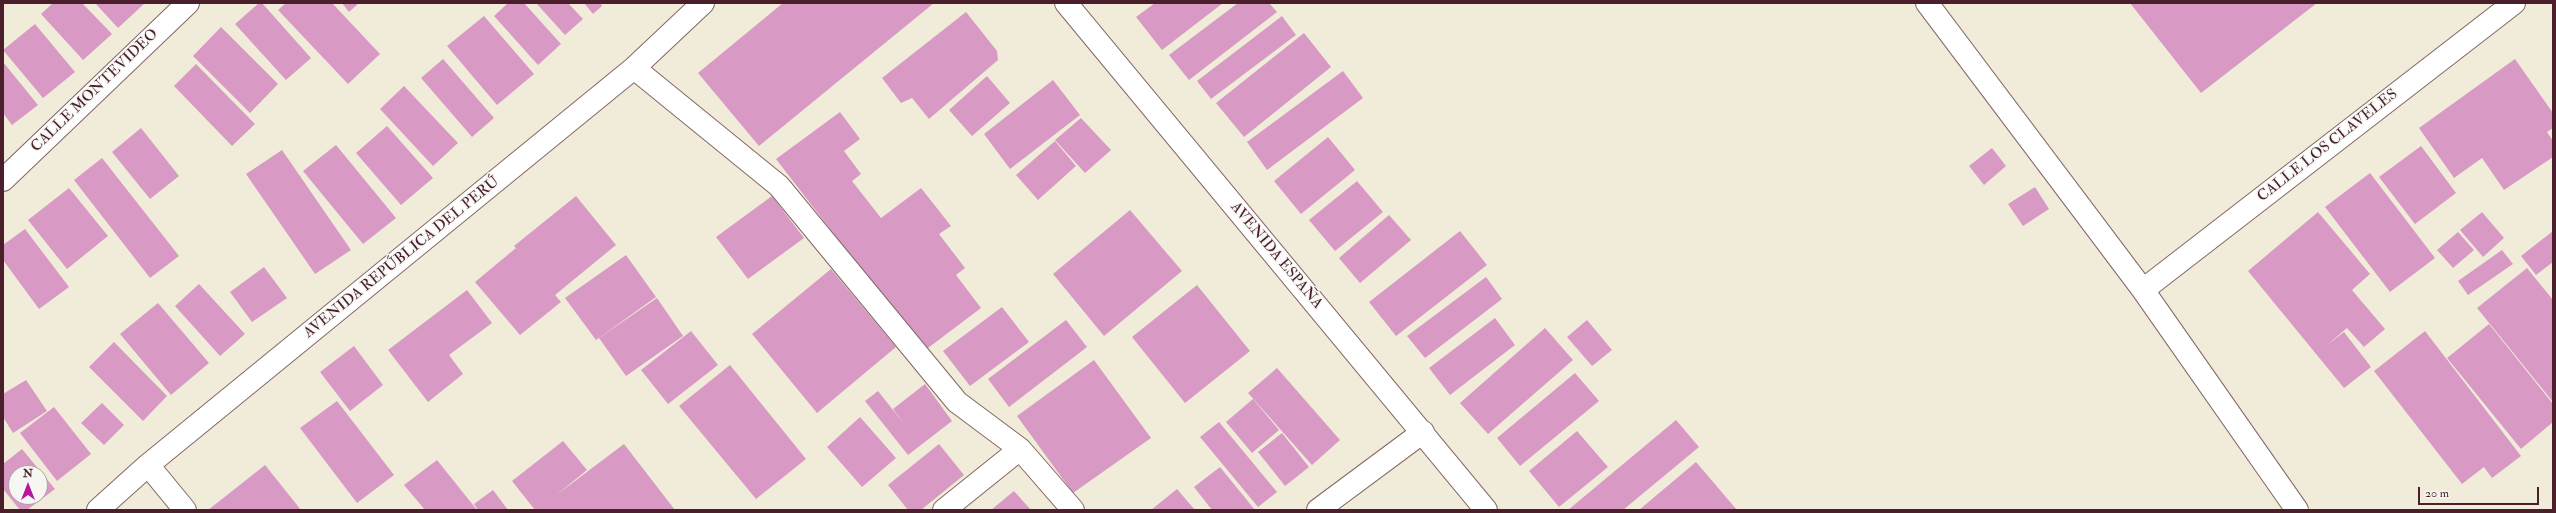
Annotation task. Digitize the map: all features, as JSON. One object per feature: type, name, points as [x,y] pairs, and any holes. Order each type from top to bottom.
[{"type":"street","name":"CALLE MONTEVIDEO","points":[[3,180],[188,3]]},
{"type":"street","name":"AVENIDA REPÚBLICA DEL PERÚ","points":[[98,510],[148,465],[634,68],[703,3]]},
{"type":"street","name":"AVENIDA ESPAÑA","points":[[1066,3],[1423,432],[1486,510]]},
{"type":"street","points":[[1927,3],[2142,290],[2298,510]]},
{"type":"street","name":"CALLE LOS CLAVELES","points":[[2142,290],[2514,3]]},
{"type":"street","points":[[634,68],[779,186],[958,402],[1020,448],[1073,510]]},
{"type":"street","points":[[1318,510],[1423,432]]},
{"type":"street","points":[[944,510],[1020,448]]},
{"type":"street","points":[[148,465],[185,510]]},
{"type":"building","points":[[53,3],[82,3],[112,34],[83,60],[41,14]]},
{"type":"building","points":[[95,3],[145,3],[118,28]]},
{"type":"building","points":[[259,3],[262,3],[311,58],[286,80],[235,24]]},
{"type":"building","points":[[286,3],[332,3],[380,54],[348,84],[278,10]]},
{"type":"building","points":[[342,3],[359,3],[349,12]]},
{"type":"building","points":[[508,3],[524,3],[561,44],[538,65],[494,16]]},
{"type":"building","points":[[536,3],[568,3],[583,19],[565,35]]},
{"type":"building","points":[[584,3],[600,3],[602,6],[593,14]]},
{"type":"building","points":[[783,3],[934,3],[759,146],[698,73]]},
{"type":"building","points":[[1155,3],[1223,3],[1162,50],[1136,17]]},
{"type":"building","points":[[1238,3],[1269,3],[1277,12],[1189,80],[1169,55]]},
{"type":"building","points":[[2130,3],[2317,3],[2201,93]]},
{"type":"building","points":[[966,12],[997,51],[998,60],[929,119],[912,98],[901,103],[882,78]]},
{"type":"building","points":[[484,16],[534,74],[497,105],[447,46]]},
{"type":"building","points":[[1282,16],[1296,35],[1211,99],[1197,81]]},
{"type":"building","points":[[35,24],[75,72],[43,98],[3,50]]},
{"type":"building","points":[[221,27],[278,84],[250,113],[193,56]]},
{"type":"building","points":[[1304,33],[1331,67],[1244,137],[1216,103]]},
{"type":"building","points":[[443,59],[494,118],[472,137],[421,78]]},
{"type":"building","points":[[2515,59],[2553,113],[2553,128],[2547,132],[2553,141],[2553,157],[2504,190],[2482,158],[2454,178],[2419,128]]},
{"type":"building","points":[[3,62],[38,105],[12,125],[3,113]]},
{"type":"building","points":[[196,64],[255,124],[232,146],[174,86]]},
{"type":"building","points":[[1343,71],[1363,98],[1267,170],[1247,142]]},
{"type":"building","points":[[987,76],[1010,103],[972,136],[949,110]]},
{"type":"building","points":[[1053,80],[1080,115],[1010,169],[984,134]]},
{"type":"building","points":[[404,86],[458,143],[433,166],[380,109]]},
{"type":"building","points":[[840,112],[860,139],[844,151],[861,174],[852,181],[881,218],[921,188],[951,226],[939,234],[965,268],[956,275],[981,308],[924,351],[776,159]]},
{"type":"building","points":[[1081,118],[1111,150],[1085,173],[1055,140]]},
{"type":"building","points":[[387,126],[433,178],[401,205],[356,153]]},
{"type":"building","points":[[141,128],[179,176],[150,199],[112,152]]},
{"type":"building","points":[[1328,137],[1355,170],[1301,214],[1274,181]]},
{"type":"building","points":[[1055,141],[1076,166],[1038,200],[1016,175]]},
{"type":"building","points":[[336,145],[396,218],[363,244],[303,171]]},
{"type":"building","points":[[2421,146],[2456,193],[2415,224],[2379,177]]},
{"type":"building","points":[[1992,148],[2006,166],[1984,185],[1969,166]]},
{"type":"building","points":[[282,150],[351,250],[315,274],[246,174]]},
{"type":"building","points":[[102,158],[179,256],[150,278],[74,180]]},
{"type":"building","points":[[2370,173],[2435,258],[2390,292],[2325,207]]},
{"type":"building","points":[[1357,181],[1383,212],[1335,251],[1309,220]]},
{"type":"building","points":[[2035,187],[2049,209],[2023,226],[2008,204]]},
{"type":"building","points":[[69,188],[108,236],[67,269],[28,220]]},
{"type":"building","points":[[576,196],[616,245],[555,295],[561,302],[520,335],[475,282],[516,248],[514,246]]},
{"type":"building","points":[[772,196],[804,238],[748,279],[716,237]]},
{"type":"building","points":[[1130,210],[1182,271],[1104,336],[1053,274]]},
{"type":"building","points":[[2318,212],[2370,274],[2352,290],[2385,329],[2364,347],[2347,328],[2326,346],[2344,332],[2371,367],[2344,388],[2248,271]]},
{"type":"building","points":[[2482,212],[2504,238],[2483,257],[2460,230]]},
{"type":"building","points":[[1389,215],[1411,240],[1360,283],[1339,258]]},
{"type":"building","points":[[25,229],[69,287],[39,309],[3,260],[3,245]]},
{"type":"building","points":[[1460,231],[1487,265],[1396,336],[1369,302]]},
{"type":"building","points":[[2553,231],[2553,262],[2536,275],[2521,256]]},
{"type":"building","points":[[2458,232],[2474,250],[2453,268],[2437,250]]},
{"type":"building","points":[[2502,250],[2513,264],[2468,295],[2458,281]]},
{"type":"building","points":[[626,255],[656,297],[596,340],[565,298]]},
{"type":"building","points":[[264,267],[287,298],[252,322],[230,292]]},
{"type":"building","points":[[2527,268],[2553,300],[2553,402],[2477,308]]},
{"type":"building","points":[[831,269],[896,347],[817,413],[752,334]]},
{"type":"building","points":[[1486,277],[1502,299],[1425,358],[1407,336]]},
{"type":"building","points":[[199,284],[245,334],[220,356],[175,306]]},
{"type":"building","points":[[1197,285],[1250,351],[1185,403],[1132,337]]},
{"type":"building","points":[[467,290],[492,323],[449,355],[463,374],[428,402],[388,350]]},
{"type":"building","points":[[657,298],[683,336],[626,376],[599,338]]},
{"type":"building","points":[[158,303],[209,363],[171,395],[120,334]]},
{"type":"building","points":[[1002,307],[1029,342],[970,386],[943,351]]},
{"type":"building","points":[[1495,318],[1515,345],[1450,395],[1429,368]]},
{"type":"building","points":[[1066,320],[1087,347],[1009,407],[988,379]]},
{"type":"building","points":[[1587,320],[1612,350],[1592,366],[1567,337]]},
{"type":"building","points":[[2489,324],[2553,404],[2553,422],[2521,449],[2447,358]]},
{"type":"building","points":[[1545,328],[1573,360],[1488,434],[1460,403]]},
{"type":"building","points":[[691,331],[718,365],[668,404],[641,370]]},
{"type":"building","points":[[2425,331],[2521,456],[2492,478],[2484,467],[2462,484],[2374,371]]},
{"type":"building","points":[[114,342],[167,396],[143,421],[89,367]]},
{"type":"building","points":[[354,346],[383,385],[350,411],[320,372]]},
{"type":"building","points":[[1094,360],[1151,438],[1073,493],[1017,416]]},
{"type":"building","points":[[730,365],[806,459],[756,499],[679,406]]},
{"type":"building","points":[[1277,368],[1340,440],[1312,465],[1248,393]]},
{"type":"building","points":[[1575,373],[1599,401],[1520,466],[1497,438]]},
{"type":"building","points":[[26,380],[47,411],[13,433],[3,417],[3,394]]},
{"type":"building","points":[[925,384],[952,421],[908,455],[865,401],[878,391],[904,424],[893,409]]},
{"type":"building","points":[[1253,399],[1279,430],[1252,453],[1226,422]]},
{"type":"building","points":[[337,401],[394,475],[357,503],[300,428]]},
{"type":"building","points":[[102,403],[124,425],[104,445],[81,423]]},
{"type":"building","points":[[54,407],[91,454],[57,481],[48,469],[48,465],[45,465],[20,433]]},
{"type":"building","points":[[860,417],[896,458],[862,487],[827,447]]},
{"type":"building","points":[[1676,420],[1699,447],[1623,510],[1568,510]]},
{"type":"building","points":[[1219,422],[1277,492],[1258,507],[1200,437]]},
{"type":"building","points":[[1577,431],[1608,467],[1559,507],[1529,471]]},
{"type":"building","points":[[1282,433],[1309,467],[1285,486],[1258,452]]},
{"type":"building","points":[[563,441],[587,470],[555,496],[624,444],[675,510],[535,510],[512,481]]},
{"type":"building","points":[[939,444],[964,475],[921,510],[908,510],[888,485]]},
{"type":"building","points":[[22,449],[35,465],[8,465],[8,495],[3,489],[3,464]]},
{"type":"building","points":[[437,460],[477,510],[425,510],[404,485]]},
{"type":"building","points":[[1696,462],[1737,510],[1639,510]]},
{"type":"building","points":[[265,465],[301,510],[208,510],[236,488]]},
{"type":"building","points":[[1220,467],[1255,510],[1212,510],[1194,487]]},
{"type":"building","points":[[48,481],[55,489],[48,494]]},
{"type":"building","points":[[1177,489],[1195,510],[1151,510]]},
{"type":"building","points":[[493,490],[508,510],[478,510],[474,504]]},
{"type":"building","points":[[1014,491],[1031,510],[991,510]]},
{"type":"building","points":[[16,505],[34,505],[27,510],[20,510]]}]
